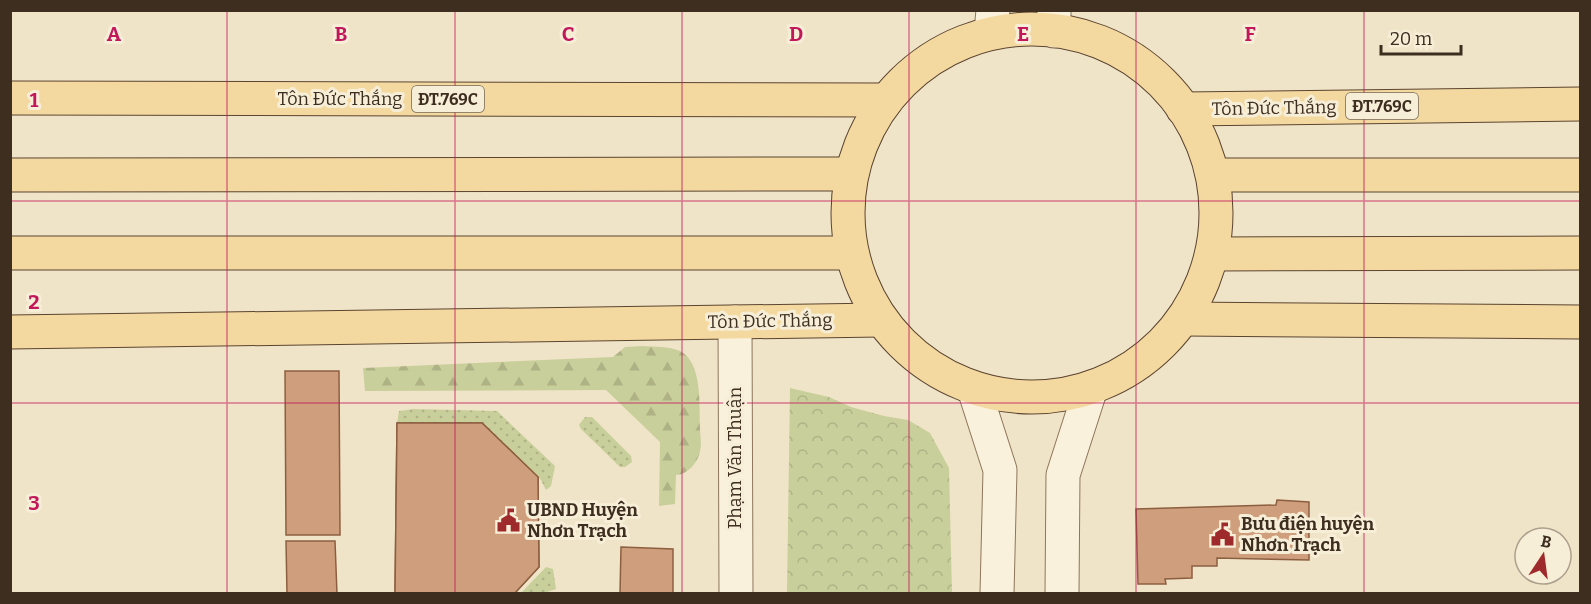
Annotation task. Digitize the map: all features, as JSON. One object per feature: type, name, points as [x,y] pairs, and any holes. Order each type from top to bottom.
[{"type":"main road","points":[[1054,21],[1128,56],[1158,79],[1183,109],[1201,140],[1212,175],[1217,214],[1213,254],[1201,288],[1184,319],[1143,361],[1091,388],[1033,398],[975,388],[922,362],[881,320],[862,288],[851,253],[846,213],[851,174],[864,135],[886,100],[933,58],[992,22],[1054,21]]},
{"type":"main road","name":"Tôn Đức Thắng","points":[[10,98],[886,100]]},
{"type":"main road","name":"Tôn Đức Thắng","points":[[1183,109],[1581,104]]},
{"type":"main road","points":[[10,175],[851,174]]},
{"type":"main road","points":[[1212,175],[1581,175]]},
{"type":"main road","points":[[10,253],[851,253]]},
{"type":"main road","points":[[1213,254],[1581,253]]},
{"type":"main road","points":[[1184,319],[1581,322]]},
{"type":"main road","name":"Tôn Đức Thắng","points":[[10,332],[881,320]]},
{"type":"street","name":"Phạm Văn Thuận","points":[[735,322],[736,594]]},
{"type":"street","points":[[975,388],[1000,470],[997,594]]},
{"type":"street","points":[[1062,594],[1063,475],[1091,388]]},
{"type":"green space","points":[[625,347],[666,347],[680,351],[693,365],[696,375],[701,448],[691,468],[676,475],[675,504],[659,506],[660,442],[606,390],[365,391],[363,368],[613,357]]},
{"type":"green space","points":[[790,388],[829,397],[851,407],[884,416],[908,420],[930,433],[949,468],[952,593],[787,593]]},
{"type":"green space","points":[[414,409],[497,411],[555,466],[551,486],[546,490],[541,480],[482,423],[397,423],[399,411]]},
{"type":"green space","points":[[585,417],[592,417],[631,456],[632,462],[625,467],[620,467],[581,429],[579,425]]},
{"type":"green space","points":[[546,567],[553,569],[556,589],[544,593],[521,593]]},
{"type":"building","points":[[285,371],[339,371],[340,535],[286,535]]},
{"type":"building","name":"UBND Huyện Nhơn Trạch","points":[[397,423],[482,423],[538,477],[539,567],[514,594],[395,594]],"holes":[[[409,452],[455,456],[480,481],[481,558],[453,590],[408,590]]]},
{"type":"building","name":"UBND Huyện Nhơn Trạch","points":[[397,423],[482,423],[538,477],[539,567],[514,594],[395,594]]},
{"type":"building","name":"Bưu điện huyện Nhơn Trạch","points":[[1277,500],[1309,502],[1309,560],[1217,558],[1217,566],[1192,566],[1192,578],[1165,579],[1166,584],[1138,584],[1136,509],[1276,505]]},
{"type":"building","points":[[286,541],[335,541],[337,594],[287,594]]},
{"type":"building","points":[[621,547],[673,549],[673,594],[620,594]]},
{"type":"place","name":"UBND Huyện Nhơn Trạch","points":[[509,520]]},
{"type":"place","name":"Bưu điện huyện Nhơn Trạch","points":[[1223,534]]}]
